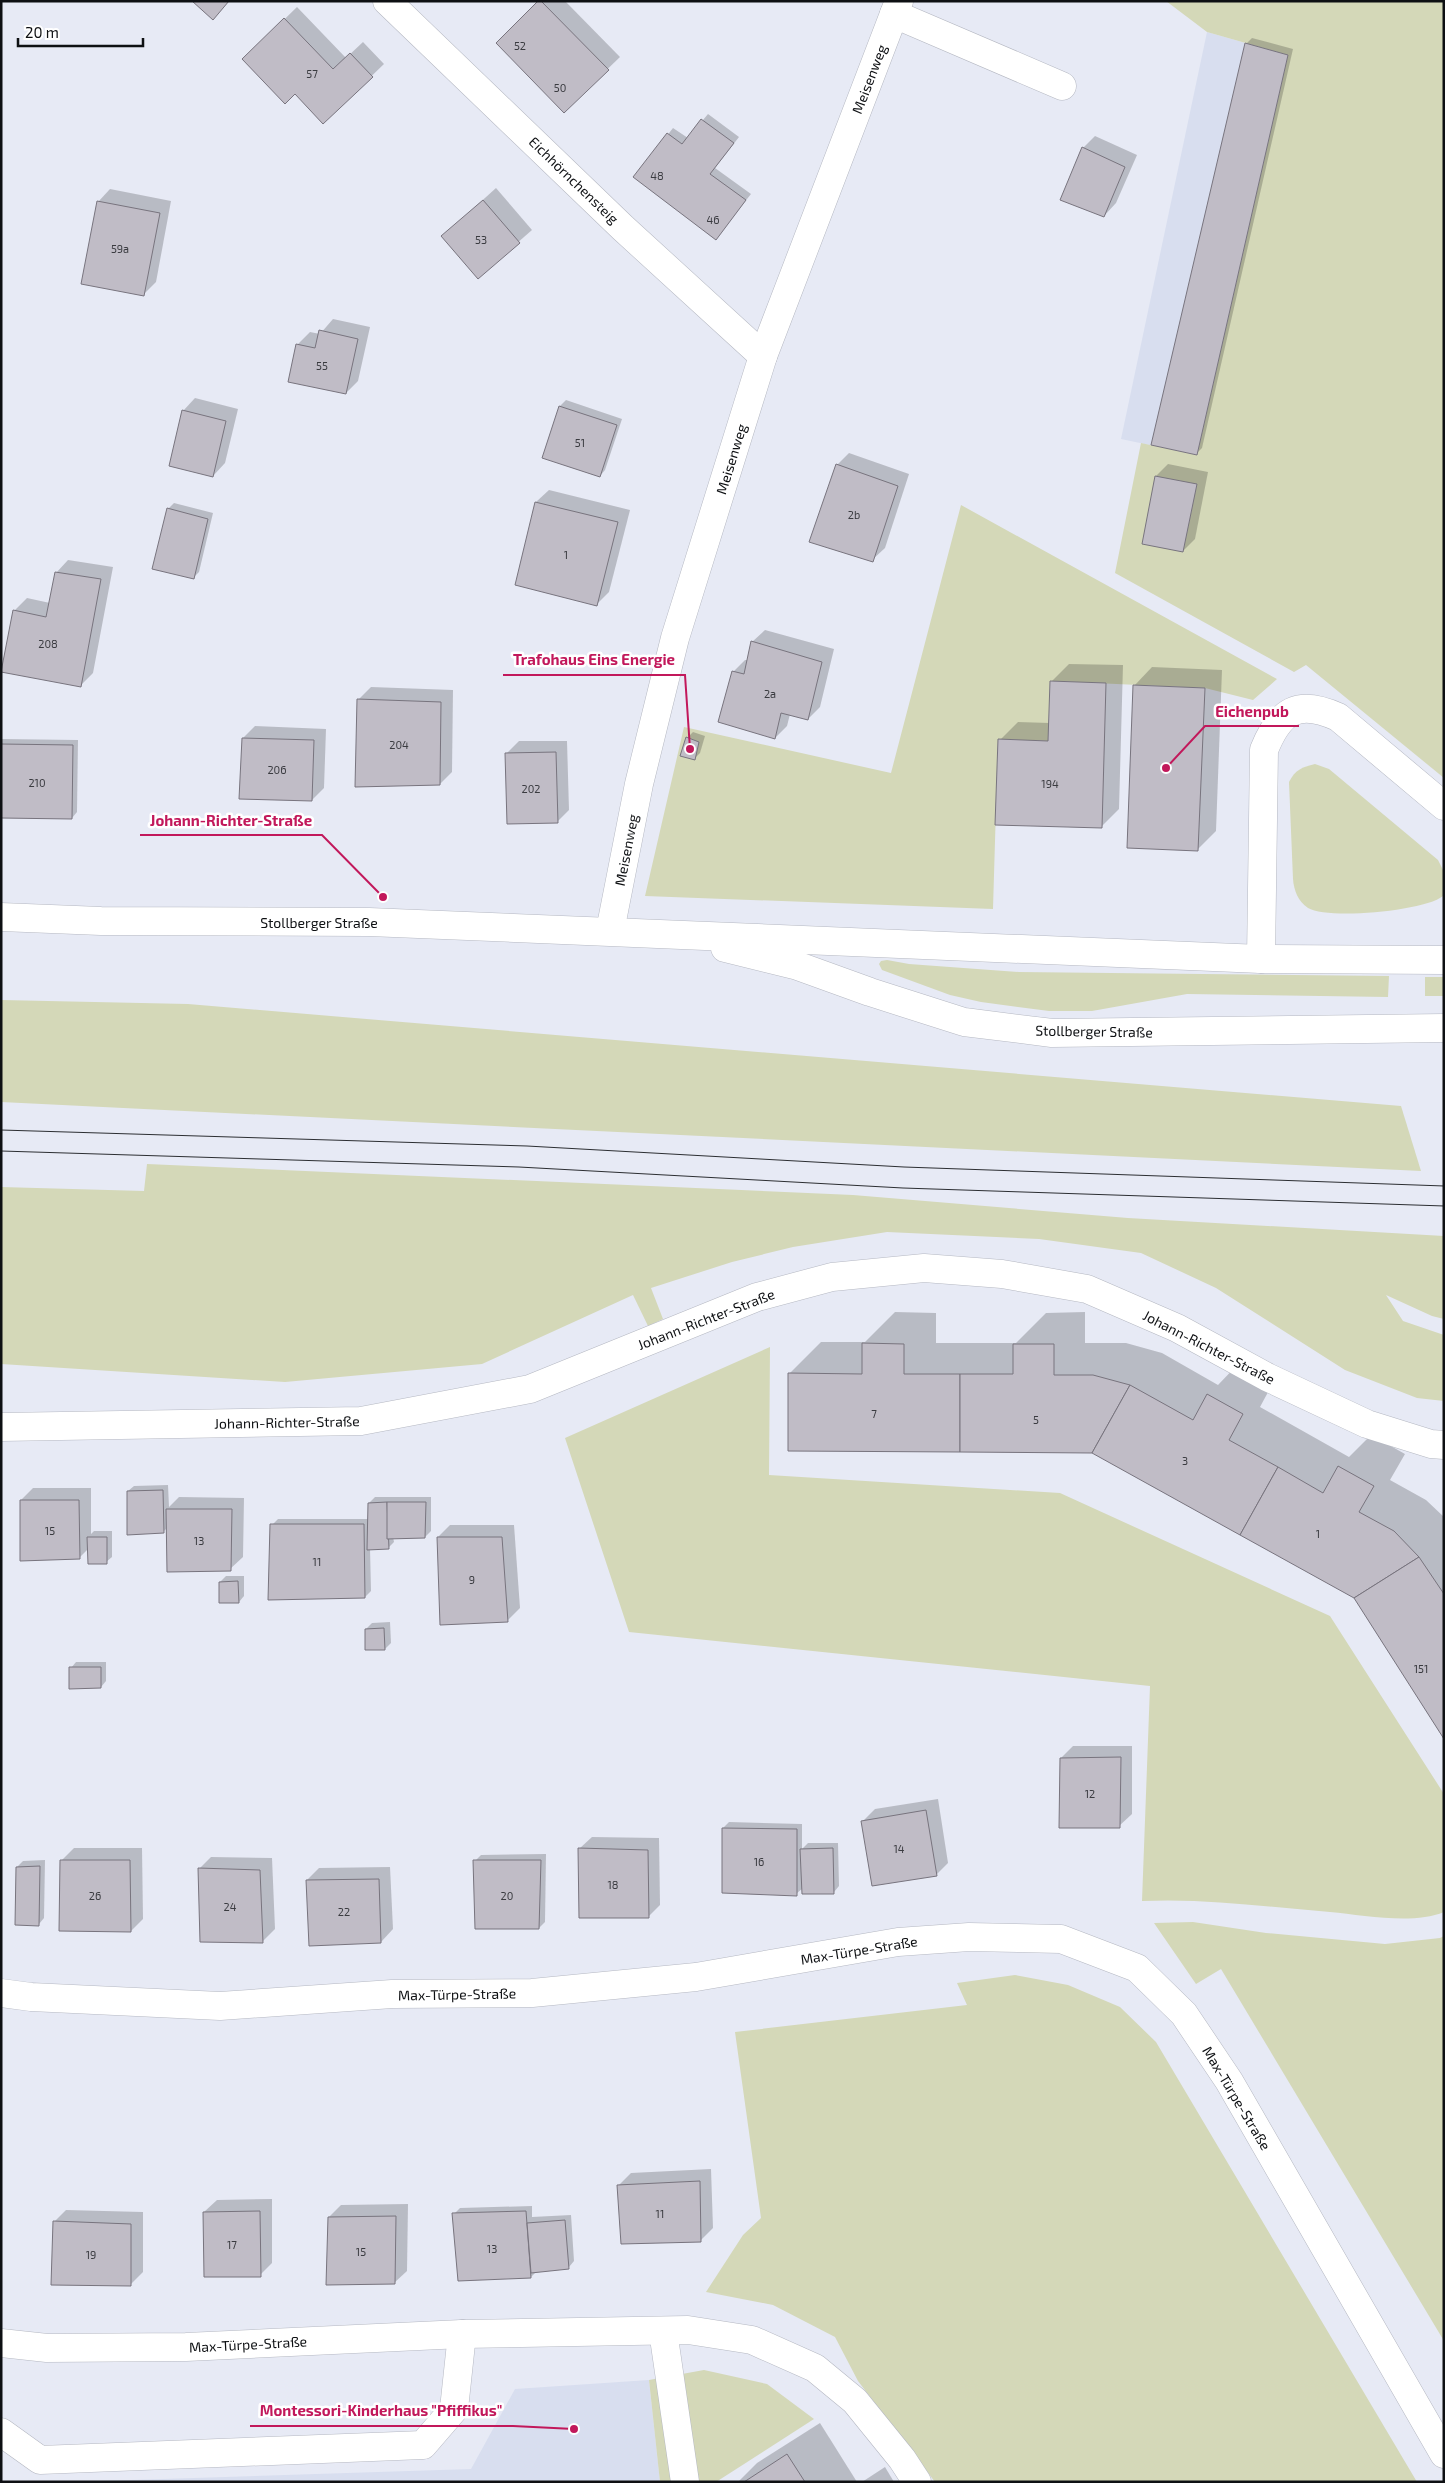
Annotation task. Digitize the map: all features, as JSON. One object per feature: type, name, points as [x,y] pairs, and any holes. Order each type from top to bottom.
[{"type":"street","name":"Eichhörnchensteig","points":[[387,1],[624,228],[763,356]]},
{"type":"street","name":"Meisenweg","points":[[610,931],[639,784],[675,638],[763,356],[896,8]]},
{"type":"street","points":[[896,8],[1062,86]]},
{"type":"street","points":[[1261,959],[1264,750],[1272,731],[1284,717],[1299,708],[1318,708],[1338,717],[1444,806]]},
{"type":"street","name":"Stollberger Straße","points":[[1,917],[101,921],[368,922],[1261,959],[1444,960]]},
{"type":"street","name":"Stollberger Straße","points":[[637,932],[711,945],[798,966],[870,992],[964,1022],[1052,1033],[1444,1028]]},
{"type":"street","name":"Johann-Richter-Straße","points":[[1,1427],[361,1421],[530,1389],[757,1296],[832,1277],[924,1268],[1002,1274],[1088,1290],[1177,1328],[1267,1377],[1366,1424],[1431,1444],[1444,1445]]},
{"type":"street","name":"Max-Türpe-Straße","points":[[1,1993],[23,1996],[220,2006],[392,1994],[532,1993],[696,1977],[898,1942],[969,1937],[1061,1939],[1136,1968],[1184,2014],[1229,2081],[1444,2454]]},
{"type":"street","name":"Max-Türpe-Straße","points":[[1,2343],[46,2348],[186,2347],[462,2334],[688,2330],[752,2340],[815,2368],[854,2401],[917,2482]]},
{"type":"street","points":[[663,2331],[684,2482]]},
{"type":"street","points":[[1,2432],[40,2460],[423,2445],[454,2409],[462,2334]]},
{"type":"shaded area","points":[[1207,32],[1288,55],[1197,455],[1121,439]]},
{"type":"shaded area","points":[[649,2380],[660,2482],[69,2482],[471,2469],[515,2389]]},
{"type":"green space","points":[[1166,1],[1444,1],[1444,778],[1306,665],[1294,672],[1115,573],[1141,443],[1197,455],[1288,55],[1207,32]]},
{"type":"green space","points":[[961,505],[1277,679],[1253,700],[1205,688],[1050,681],[1048,741],[998,740],[993,909],[645,896],[684,727],[891,773]]},
{"type":"green space","points":[[1315,764],[1329,769],[1438,860],[1444,872],[1443,896],[1417,906],[1398,910],[1355,913],[1319,912],[1308,908],[1299,899],[1293,879],[1289,782],[1299,770]]},
{"type":"green space","points":[[887,960],[909,964],[1019,972],[1389,976],[1388,997],[1187,994],[1092,1011],[1049,1011],[981,1002],[950,995],[882,970],[879,964],[881,961]]},
{"type":"green space","points":[[1425,977],[1444,977],[1444,996],[1425,996]]},
{"type":"green space","points":[[1,1000],[188,1004],[1401,1106],[1421,1171],[1,1102]]},
{"type":"green space","points":[[147,1164],[853,1195],[1128,1218],[1444,1236],[1444,1319],[1432,1316],[1386,1295],[1403,1321],[1444,1335],[1444,1401],[1417,1398],[1345,1370],[1216,1288],[1141,1253],[1039,1239],[887,1232],[793,1247],[732,1262],[651,1288],[663,1319],[648,1326],[633,1295],[482,1364],[285,1382],[1,1364],[1,1187],[144,1191]]},
{"type":"green space","points":[[770,1347],[769,1475],[1060,1493],[1330,1616],[1444,1794],[1444,1912],[1432,1916],[1403,1919],[1213,1902],[1142,1901],[1150,1686],[629,1632],[565,1438]]},
{"type":"green space","points":[[1193,1922],[1266,1933],[1385,1944],[1444,1936],[1444,2341],[1221,1969],[1196,1984],[1154,1923]]},
{"type":"green space","points":[[1015,1975],[1068,1985],[1120,2007],[1156,2042],[1417,2482],[935,2482],[858,2381],[835,2337],[773,2305],[706,2292],[743,2235],[761,2218],[735,2032],[967,2005],[957,1983]]},
{"type":"green space","points":[[704,2370],[767,2384],[814,2419],[716,2482],[660,2482],[649,2380]]},
{"type":"building","points":[[192,1],[229,1],[213,20]]},
{"type":"building","points":[[538,1],[541,1],[609,70],[564,113],[496,43]]},
{"type":"building","points":[[284,18],[333,69],[350,53],[373,77],[323,124],[295,94],[285,104],[242,59]]},
{"type":"building","points":[[1245,43],[1288,55],[1197,455],[1151,445]]},
{"type":"building","points":[[701,119],[734,143],[710,174],[746,200],[716,240],[633,177],[667,133],[682,144]]},
{"type":"building","points":[[1082,147],[1125,167],[1104,217],[1060,200]]},
{"type":"building","points":[[483,200],[520,243],[478,279],[441,236]]},
{"type":"building","points":[[97,201],[160,213],[144,296],[81,284]]},
{"type":"building","points":[[319,330],[358,339],[346,394],[288,382],[296,344],[315,348]]},
{"type":"building","points":[[559,406],[617,425],[600,477],[542,458]]},
{"type":"building","points":[[182,410],[226,421],[213,477],[169,466]]},
{"type":"building","points":[[836,464],[898,486],[873,562],[809,542]]},
{"type":"building","points":[[1155,476],[1197,484],[1183,552],[1142,544]]},
{"type":"building","points":[[535,502],[618,522],[597,606],[515,585]]},
{"type":"building","points":[[167,508],[208,519],[194,579],[152,569]]},
{"type":"building","points":[[55,572],[101,579],[81,687],[1,672],[13,610],[46,617]]},
{"type":"building","points":[[751,641],[822,662],[808,720],[781,713],[775,739],[718,722],[732,671],[744,674]]},
{"type":"building","points":[[1050,681],[1106,683],[1102,828],[995,825],[998,739],[1048,741]]},
{"type":"building","points":[[1133,685],[1205,688],[1198,851],[1127,848]]},
{"type":"building","points":[[357,699],[441,702],[440,785],[355,787]]},
{"type":"building","points":[[686,737],[699,742],[695,760],[680,756]]},
{"type":"building","points":[[242,738],[314,740],[312,801],[239,799]]},
{"type":"building","points":[[1,744],[73,745],[72,819],[1,818]]},
{"type":"building","points":[[556,752],[558,823],[507,824],[505,753]]},
{"type":"building","points":[[862,1343],[904,1344],[904,1374],[960,1374],[960,1452],[788,1451],[788,1373],[862,1374]]},
{"type":"building","points":[[1013,1344],[1054,1344],[1054,1375],[1093,1375],[1130,1385],[1092,1453],[960,1452],[960,1374],[1013,1374]]},
{"type":"building","points":[[1130,1385],[1193,1420],[1207,1394],[1243,1414],[1229,1440],[1278,1467],[1240,1535],[1092,1453]]},
{"type":"building","points":[[1338,1466],[1374,1486],[1359,1512],[1394,1531],[1419,1557],[1354,1598],[1240,1535],[1278,1467],[1323,1493]]},
{"type":"building","points":[[163,1490],[164,1533],[127,1535],[127,1491]]},
{"type":"building","points":[[20,1500],[79,1500],[80,1559],[20,1561]]},
{"type":"building","points":[[387,1502],[389,1549],[367,1550],[368,1503]]},
{"type":"building","points":[[387,1502],[426,1502],[425,1538],[387,1539]]},
{"type":"building","points":[[166,1509],[232,1509],[231,1571],[167,1572]]},
{"type":"building","points":[[270,1524],[364,1524],[365,1598],[268,1600]]},
{"type":"building","points":[[87,1537],[107,1537],[107,1564],[88,1564]]},
{"type":"building","points":[[437,1537],[502,1537],[508,1622],[440,1625]]},
{"type":"building","points":[[1419,1557],[1444,1594],[1444,1739],[1354,1598]]},
{"type":"building","points":[[238,1581],[239,1603],[219,1603],[219,1582]]},
{"type":"building","points":[[384,1628],[385,1650],[365,1650],[365,1629]]},
{"type":"building","points":[[69,1667],[101,1667],[101,1688],[69,1689]]},
{"type":"building","points":[[1121,1757],[1120,1828],[1059,1828],[1060,1758]]},
{"type":"building","points":[[926,1810],[937,1876],[872,1886],[861,1821]]},
{"type":"building","points":[[722,1828],[797,1829],[797,1896],[722,1893]]},
{"type":"building","points":[[578,1848],[648,1850],[649,1918],[579,1918]]},
{"type":"building","points":[[833,1848],[834,1894],[802,1894],[800,1849]]},
{"type":"building","points":[[60,1860],[130,1860],[131,1932],[59,1931]]},
{"type":"building","points":[[473,1860],[541,1860],[539,1929],[475,1929]]},
{"type":"building","points":[[40,1866],[39,1926],[15,1925],[16,1867]]},
{"type":"building","points":[[198,1868],[260,1870],[263,1943],[200,1942]]},
{"type":"building","points":[[379,1879],[381,1943],[309,1946],[306,1880]]},
{"type":"building","points":[[700,2181],[701,2242],[621,2244],[617,2185]]},
{"type":"building","points":[[260,2211],[261,2277],[204,2277],[203,2212]]},
{"type":"building","points":[[526,2211],[531,2278],[458,2281],[452,2213]]},
{"type":"building","points":[[396,2216],[395,2284],[326,2285],[328,2217]]},
{"type":"building","points":[[565,2220],[569,2269],[531,2273],[527,2223]]},
{"type":"building","points":[[53,2221],[131,2224],[131,2286],[51,2285]]},
{"type":"building","points":[[787,2454],[805,2482],[744,2482]]},
{"type":"tram line","points":[[1,1130],[527,1146],[904,1167],[1444,1186]]},
{"type":"tram line","points":[[1,1151],[519,1167],[903,1188],[1444,1206]]},
{"type":"place","name":"Trafohaus Eins Energie","points":[[690,749]]},
{"type":"place","name":"Eichenpub","points":[[1166,768]]},
{"type":"place","name":"Johann-Richter-Straße","points":[[383,897]]},
{"type":"place","name":"Montessori-Kinderhaus \"Pfiffikus\"","points":[[574,2429]]}]
